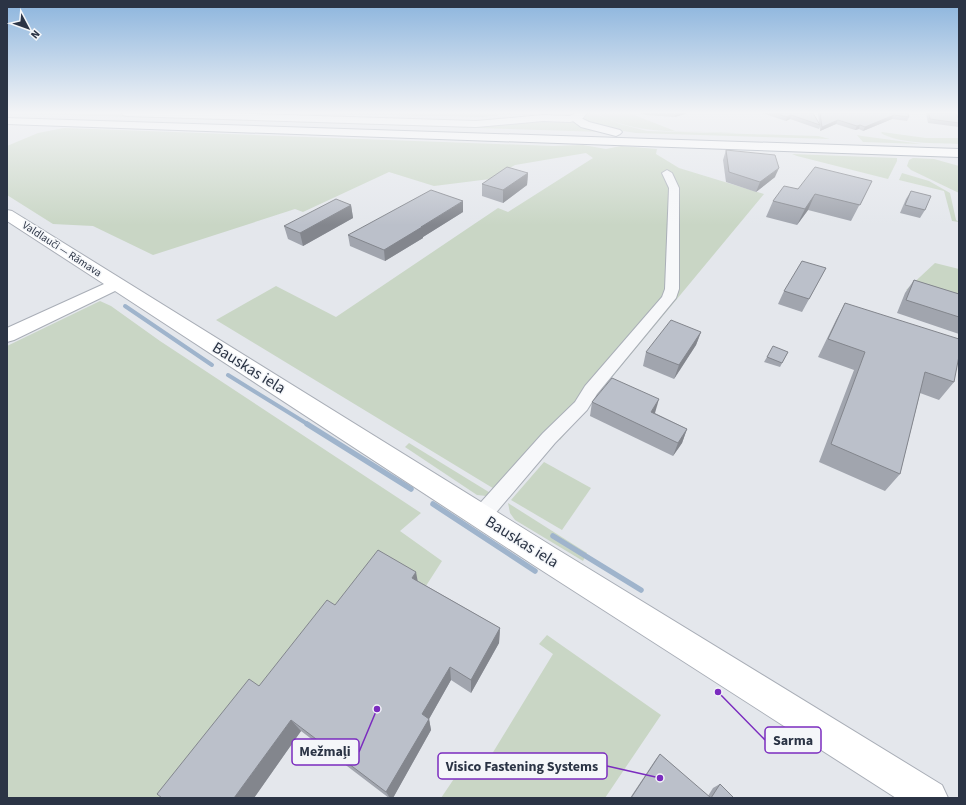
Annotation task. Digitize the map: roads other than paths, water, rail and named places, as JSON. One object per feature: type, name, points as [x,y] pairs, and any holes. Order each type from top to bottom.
[{"type":"main road","points":[[871,151],[959,153]]},
{"type":"main road","name":"Valdlauči — Rāmava","points":[[7,214],[117,284]]},
{"type":"main road","points":[[7,336],[117,284]]},
{"type":"main road","name":"Bauskas iela","points":[[117,284],[481,516],[929,798]]},
{"type":"street","points":[[481,516],[549,438],[581,406],[591,390],[669,298],[672,289],[674,188],[667,173]]},
{"type":"waterway","points":[[125,306],[212,365]]},
{"type":"waterway","points":[[228,375],[309,425]]},
{"type":"waterway","points":[[307,424],[411,489]]},
{"type":"waterway","points":[[433,504],[535,571]]},
{"type":"waterway","points":[[553,536],[641,590]]},
{"type":"place","name":"Sarma","points":[[718,692]]},
{"type":"place","name":"Mežmaļi","points":[[377,709]]},
{"type":"place","name":"Visico Fastening Systems","points":[[660,778]]}]
